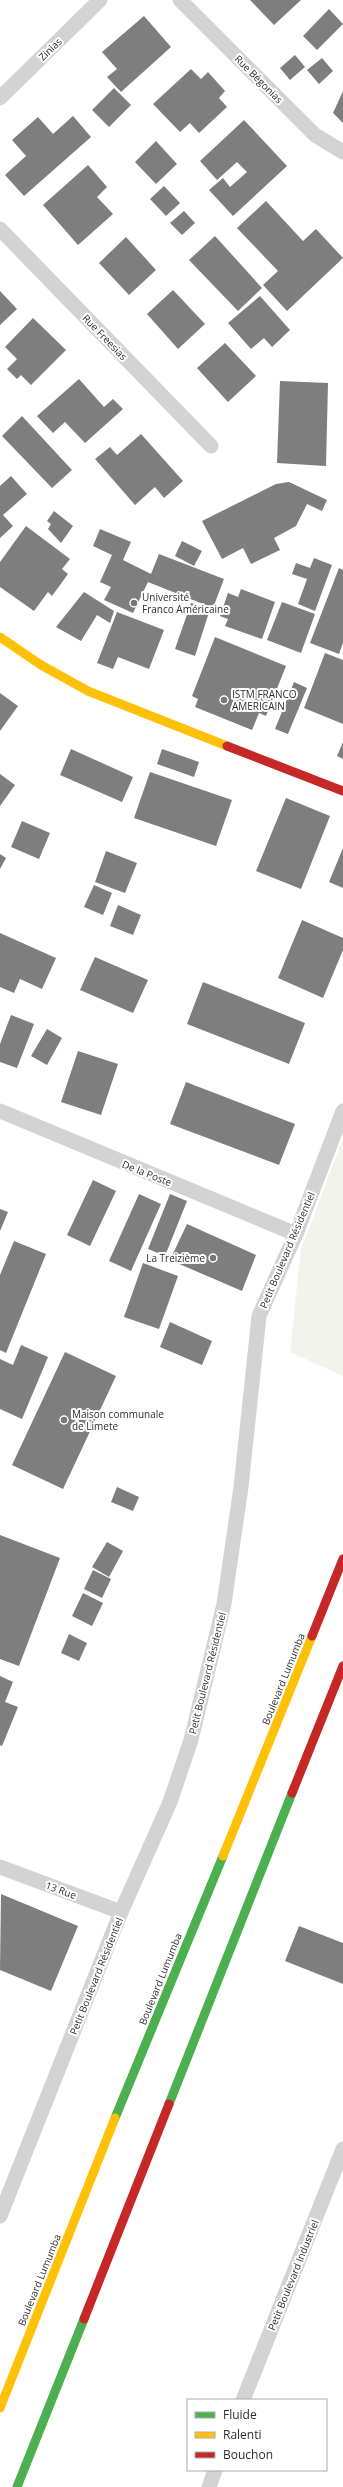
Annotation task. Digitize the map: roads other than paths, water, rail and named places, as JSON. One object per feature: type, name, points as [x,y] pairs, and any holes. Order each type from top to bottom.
[{"type":"main road","points":[[0,637],[41,665],[88,691],[343,791]]},
{"type":"main road","name":"Boulevard Lumumba","points":[[0,2408],[179,1958],[247,1799],[343,1559]]},
{"type":"main road","points":[[17,2487],[343,1666]]},
{"type":"street","name":"Zinias","points":[[0,98],[100,0]]},
{"type":"street","name":"Rue Bégonias","points":[[180,0],[315,135],[343,152]]},
{"type":"street","name":"Rue Freesias","points":[[0,229],[211,446]]},
{"type":"street","name":"De la Poste","points":[[0,1111],[296,1234]]},
{"type":"street","name":"Petit Boulevard Résidentiel","points":[[0,2216],[121,1912],[170,1802],[190,1740],[224,1604],[241,1487],[259,1316],[296,1234],[343,1111]]},
{"type":"street","name":"13 Rue","points":[[0,1867],[121,1912]]},
{"type":"street","name":"Petit Boulevard Industriel","points":[[243,2399],[343,2149]]},
{"type":"street","points":[[209,2487],[215,2471]]},
{"type":"place","name":"Université Franco Américaine","points":[[134,603]]},
{"type":"place","name":"ISTM FRANCO AMERICAIN","points":[[224,700]]},
{"type":"place","name":"La Treizième","points":[[213,1258]]},
{"type":"place","name":"Maison communale de Limete","points":[[64,1420]]}]
